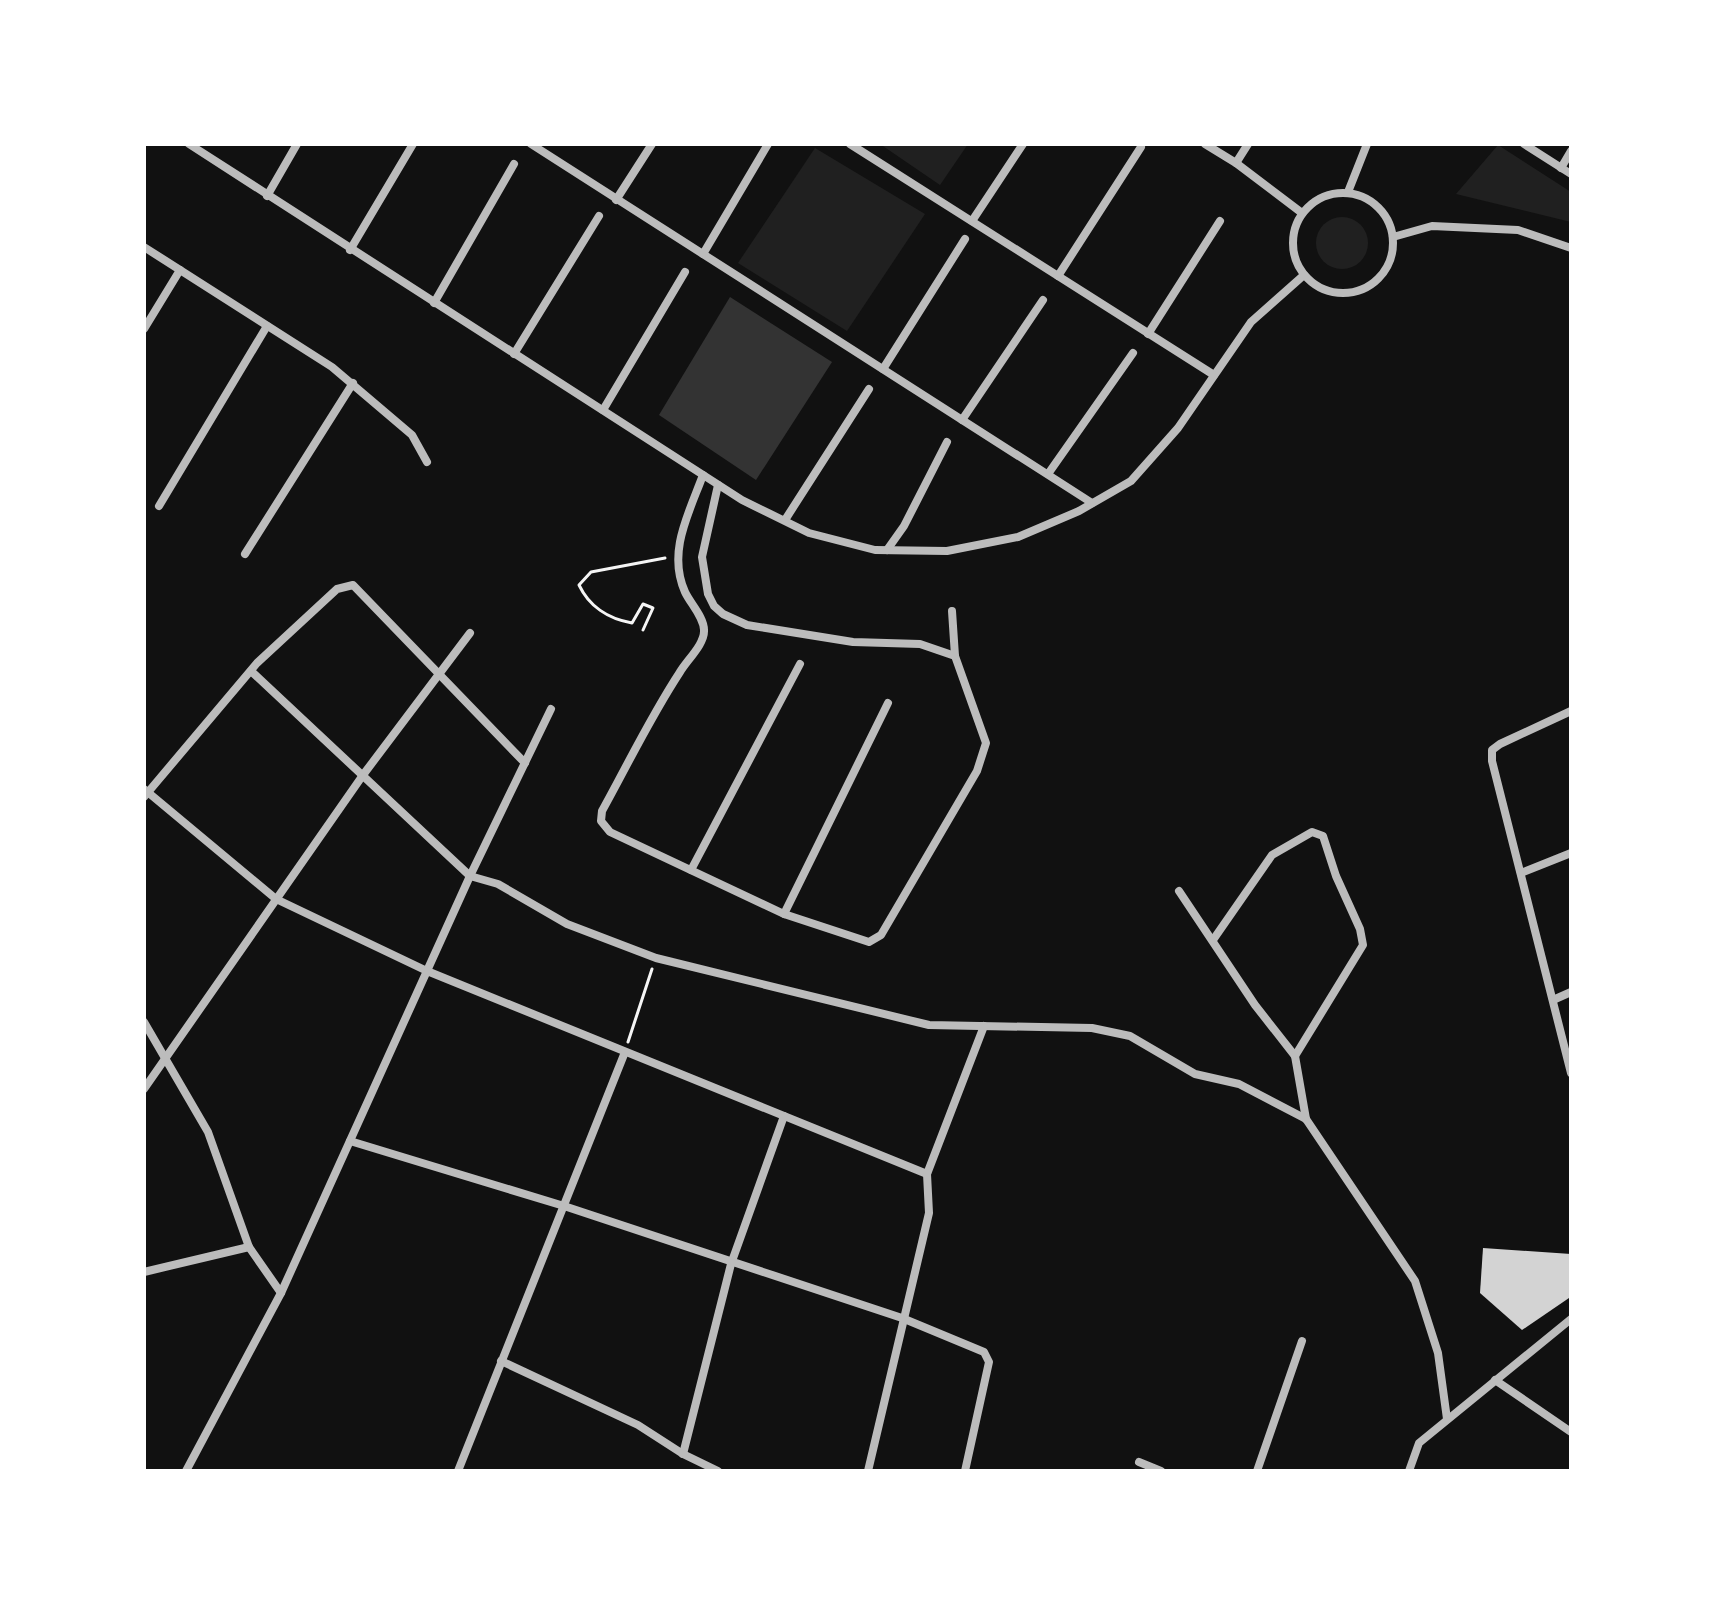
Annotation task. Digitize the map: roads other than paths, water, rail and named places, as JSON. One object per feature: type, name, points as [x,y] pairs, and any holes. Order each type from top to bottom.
[{"type":"street","points":[[189,144],[742,500],[809,533],[875,550],[947,551],[1018,537],[1131,481],[1178,428],[1251,322],[1304,275]]},
{"type":"street","points":[[267,196],[297,144]]},
{"type":"street","points":[[350,250],[413,144]]},
{"type":"street","points":[[616,200],[652,144]]},
{"type":"street","points":[[703,254],[768,144]]},
{"type":"street","points":[[850,144],[1214,375]]},
{"type":"street","points":[[972,221],[1023,144]]},
{"type":"street","points":[[1205,144],[1236,163],[1302,213]]},
{"type":"street","points":[[1236,163],[1248,144]]},
{"type":"street","points":[[1348,192],[1367,144]]},
{"type":"street","points":[[1524,144],[1571,174]]},
{"type":"street","points":[[534,145],[1092,503]]},
{"type":"street","points":[[1058,276],[1141,147]]},
{"type":"street","points":[[1561,168],[1571,151]]},
{"type":"street","points":[[434,303],[514,164]]},
{"type":"street","points":[[1348,192],[1364,197],[1378,207],[1388,221],[1393,237],[1392,253],[1376,281],[1363,290],[1347,294],[1316,286],[1304,275],[1296,261],[1292,244],[1302,213],[1322,198],[1348,192]]},
{"type":"street","points":[[514,354],[599,216]]},
{"type":"street","points":[[1148,334],[1220,221]]},
{"type":"street","points":[[1393,237],[1432,226],[1518,230],[1571,248]]},
{"type":"street","points":[[883,369],[965,239]]},
{"type":"street","points":[[144,247],[332,367],[412,435],[427,462]]},
{"type":"street","points":[[144,329],[180,270]]},
{"type":"street","points":[[603,410],[685,272]]},
{"type":"street","points":[[962,420],[1043,300]]},
{"type":"street","points":[[159,506],[267,326]]},
{"type":"street","points":[[1048,474],[1133,353]]},
{"type":"street","points":[[245,554],[353,383]]},
{"type":"street","points":[[785,520],[869,389]]},
{"type":"street","points":[[887,550],[904,526],[947,442]]},
{"type":"street","points":[[703,475],[683,528],[677,557],[682,584],[704,631],[703,639],[679,673],[602,811],[601,821],[610,832],[784,914],[858,940],[869,942],[881,935],[977,771],[986,743],[955,656],[952,611]]},
{"type":"street","points":[[718,485],[702,557],[708,594],[723,614],[747,625],[853,642],[920,644],[955,656]]},
{"type":"street","points":[[525,763],[353,585],[337,589],[251,671],[145,793],[276,899],[427,971],[927,1174]]},
{"type":"street","points":[[144,1089],[363,775],[470,633]]},
{"type":"street","points":[[691,870],[800,664]]},
{"type":"street","points":[[251,671],[470,876],[498,884],[567,924],[656,958],[929,1025],[1092,1028],[1130,1036],[1195,1074],[1239,1084],[1306,1119]]},
{"type":"street","points":[[784,914],[888,703]]},
{"type":"street","points":[[186,1471],[281,1293],[470,876],[551,709]]},
{"type":"street","points":[[1571,711],[1492,750],[1492,761],[1571,1073]]},
{"type":"street","points":[[1213,940],[1272,855],[1312,832],[1323,836],[1336,876],[1360,929],[1363,945],[1295,1056]]},
{"type":"street","points":[[1521,873],[1571,853]]},
{"type":"street","points":[[1179,891],[1255,1005],[1295,1056],[1306,1119],[1415,1281],[1438,1353],[1447,1419]]},
{"type":"street","points":[[1553,1000],[1571,992]]},
{"type":"street","points":[[144,1022],[208,1132],[249,1247],[281,1293]]},
{"type":"street","points":[[868,1471],[929,1213],[927,1174],[984,1026]]},
{"type":"street","points":[[458,1471],[625,1052]]},
{"type":"street","points":[[683,1454],[731,1264],[784,1116]]},
{"type":"street","points":[[350,1141],[564,1206],[731,1264],[902,1318],[984,1352],[988,1357],[965,1471]]},
{"type":"street","points":[[144,1272],[249,1247]]},
{"type":"street","points":[[1409,1471],[1419,1443],[1571,1319]]},
{"type":"street","points":[[1257,1471],[1302,1341]]},
{"type":"street","points":[[501,1361],[638,1425],[683,1454],[718,1471]]},
{"type":"street","points":[[1495,1380],[1571,1432]]},
{"type":"street","points":[[1139,1462],[1161,1471]]}]
